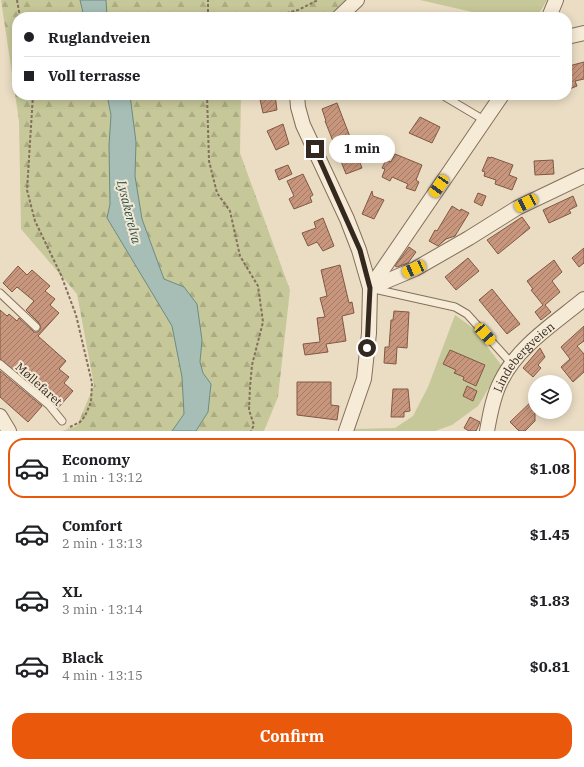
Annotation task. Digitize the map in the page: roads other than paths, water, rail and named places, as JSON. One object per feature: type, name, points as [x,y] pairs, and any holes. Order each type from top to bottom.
[{"type":"street","points":[[344,12],[357,0]]},
{"type":"street","points":[[551,12],[556,0]]},
{"type":"street","points":[[572,36],[584,33]]},
{"type":"street","points":[[297,100],[303,125],[347,218],[360,250],[370,288],[369,333],[364,379],[346,431]]},
{"type":"street","points":[[370,288],[498,100]]},
{"type":"street","points":[[370,288],[420,266],[516,208],[584,176]]},
{"type":"street","name":"Lindebergveien","points":[[487,431],[501,381],[512,364],[529,344],[584,299]]},
{"type":"street","points":[[0,416],[8,431]]},
{"type":"lane","points":[[450,100],[484,120]]},
{"type":"lane","points":[[370,288],[455,307],[467,314],[512,364]]},
{"type":"lane","points":[[0,293],[36,327]]},
{"type":"lane","name":"Møllefaret","points":[[0,364],[48,405],[62,421]]},
{"type":"water","points":[[80,0],[106,0],[107,12],[83,12]]},
{"type":"water","name":"Lysakerelva","points":[[108,100],[131,100],[136,142],[135,176],[142,219],[164,279],[184,287],[197,304],[202,340],[200,362],[203,373],[211,384],[208,412],[196,431],[172,431],[184,414],[182,377],[172,326],[107,218],[110,204],[109,145],[111,115]]}]
